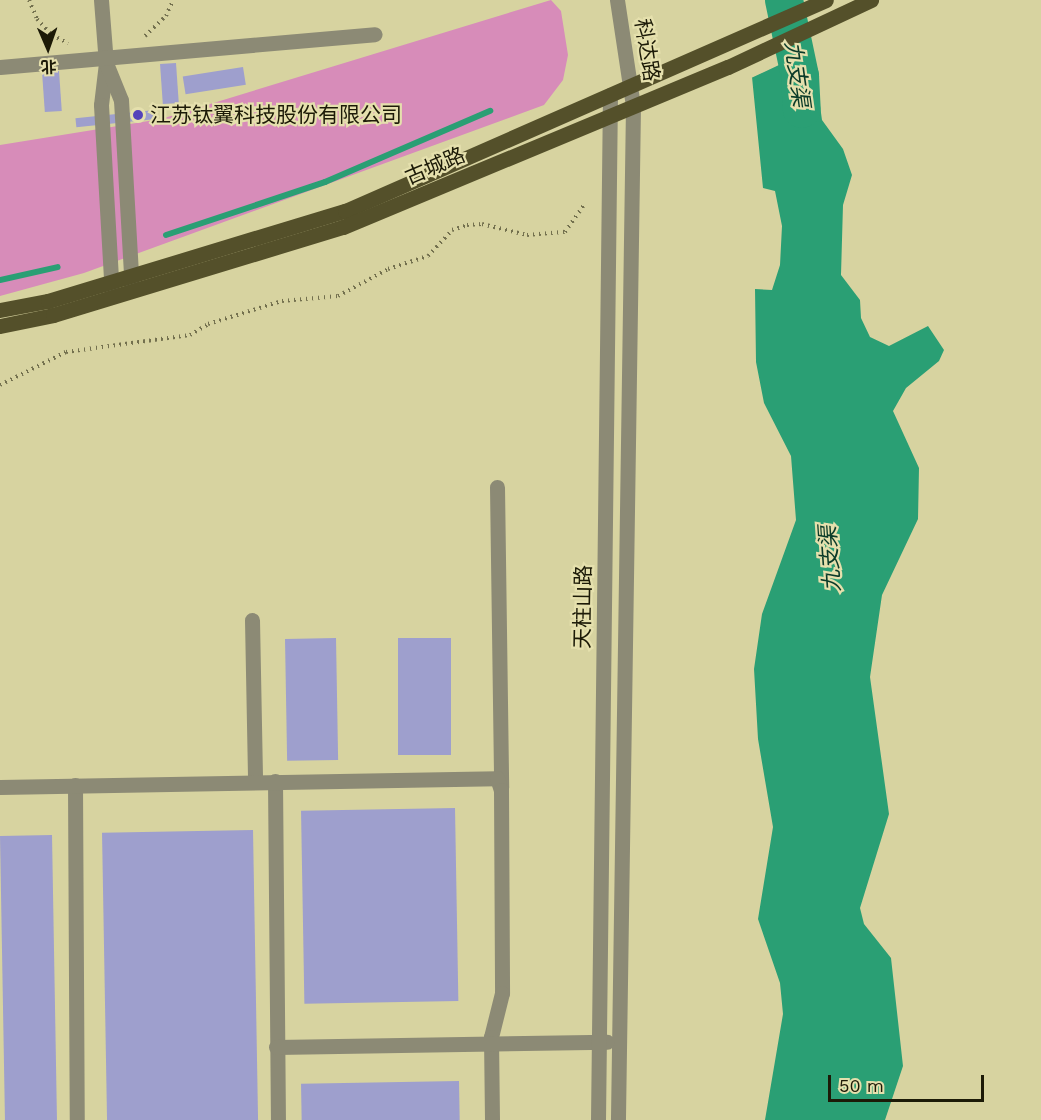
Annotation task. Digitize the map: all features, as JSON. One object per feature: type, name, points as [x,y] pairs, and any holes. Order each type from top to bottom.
[{"type":"main road","name":"古城路","points":[[132,284],[345,212],[725,47],[826,0]]},
{"type":"main road","name":"古城路","points":[[0,326],[132,284],[344,227],[728,67],[871,0]]},
{"type":"main road","name":"古城路","points":[[0,310],[112,290]]},
{"type":"street","points":[[101,0],[106,60],[101,105],[112,290]]},
{"type":"street","name":"科达路","points":[[617,0],[632,86],[633,106]]},
{"type":"street","points":[[0,67],[106,60],[375,34]]},
{"type":"street","points":[[106,60],[121,100],[132,284]]},
{"type":"street","name":"天柱山路","points":[[598,1120],[610,95]]},
{"type":"street","name":"天柱山路","points":[[618,1120],[633,106]]},
{"type":"street","points":[[492,1120],[491,1044],[502,993],[497,487]]},
{"type":"street","points":[[252,620],[255,781]]},
{"type":"street","points":[[0,787],[486,777],[497,778],[501,790]]},
{"type":"street","points":[[275,781],[278,1120]]},
{"type":"street","points":[[75,785],[77,1120]]},
{"type":"street","points":[[276,1047],[619,1042]]},
{"type":"path","points":[[29,0],[37,19],[52,35],[71,45]]},
{"type":"path","points":[[142,37],[166,16],[173,0]]},
{"type":"path","points":[[0,384],[66,352],[190,335],[208,324],[282,301],[338,296],[388,268],[428,256],[452,230],[467,225],[482,224],[527,235],[565,232],[585,203]]},
{"type":"shaded area","points":[[551,0],[561,11],[568,55],[563,80],[544,105],[84,273],[0,296],[0,145],[161,119]]},
{"type":"water","points":[[812,49],[822,120],[843,149],[852,175],[843,205],[841,275],[860,300],[861,318],[870,337],[889,346],[928,326],[944,350],[939,361],[906,388],[893,411],[919,468],[918,519],[882,595],[870,677],[889,814],[860,908],[864,924],[891,958],[903,1066],[885,1120],[765,1120],[783,1014],[780,983],[758,919],[773,827],[758,739],[754,669],[762,614],[796,520],[791,456],[764,403],[756,362],[755,289],[772,290],[780,265],[782,226],[775,191],[763,188],[752,77]]},
{"type":"pier","points":[[811,46],[815,48],[749,79],[751,75]]},
{"type":"building","points":[[176,63],[179,103],[163,104],[160,64]]},
{"type":"building","points":[[243,67],[246,85],[186,94],[183,77]]},
{"type":"building","points":[[59,71],[62,111],[45,112],[42,72]]},
{"type":"building","points":[[155,110],[156,119],[76,127],[75,118]]},
{"type":"building","points":[[336,638],[338,760],[287,761],[285,639]]},
{"type":"building","points":[[398,638],[451,638],[451,755],[398,755]]},
{"type":"building","points":[[455,808],[458,1001],[304,1004],[301,811]]},
{"type":"building","points":[[253,830],[258,1120],[107,1120],[102,833]]},
{"type":"building","points":[[52,835],[57,1120],[5,1120],[0,836]]},
{"type":"building","points":[[459,1081],[460,1120],[302,1120],[301,1084]]},
{"type":"waterway","name":"九支渠","points":[[784,0],[800,76],[802,109]]},
{"type":"waterway","points":[[166,235],[325,182],[490,111]]},
{"type":"waterway","points":[[0,280],[58,267]]},
{"type":"place","name":"江苏钛翼科技股份有限公司","points":[[138,115]]}]
